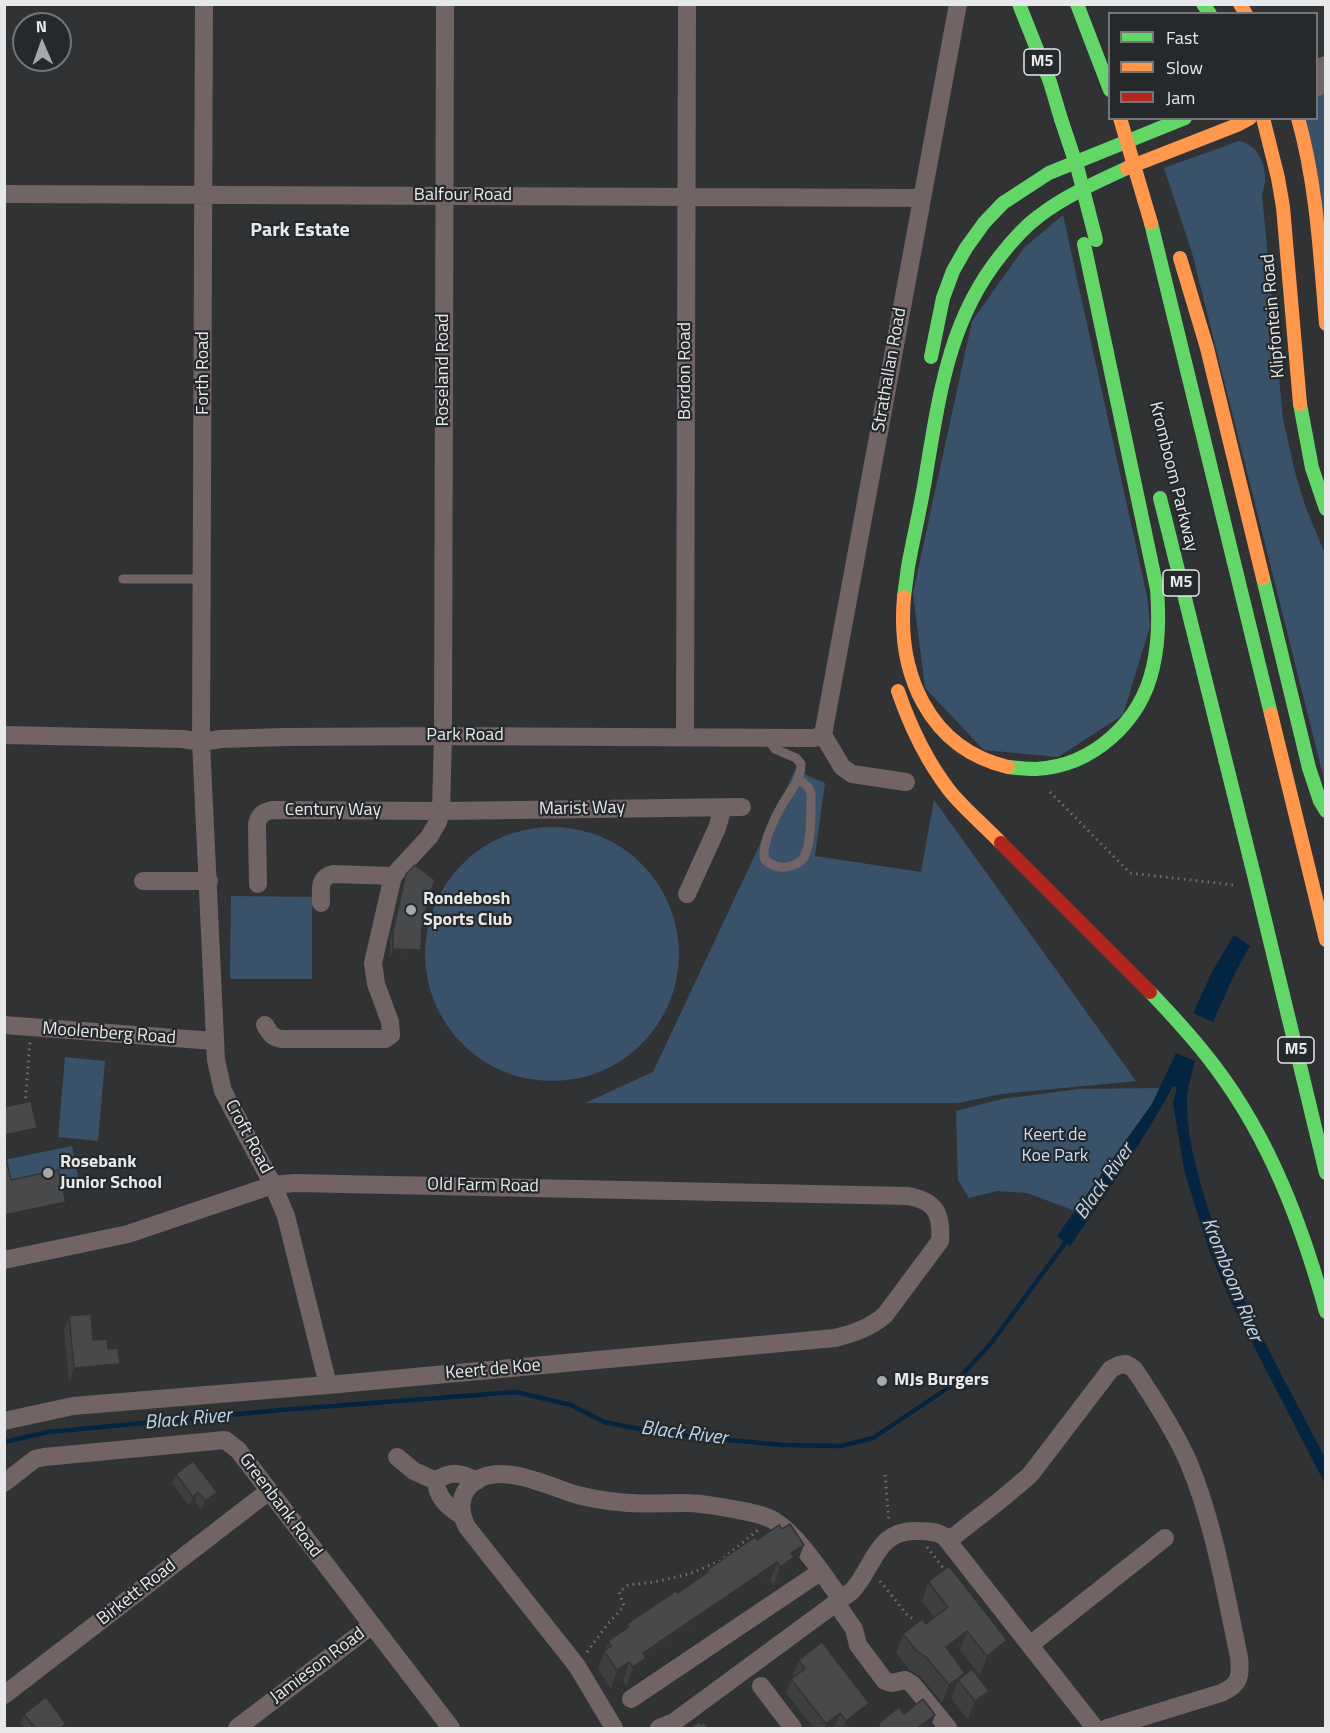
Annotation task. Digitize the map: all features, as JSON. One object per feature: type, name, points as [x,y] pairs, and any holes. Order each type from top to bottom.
[{"type":"main road","points":[[1077,4],[1091,21],[1108,57]]},
{"type":"main road","points":[[1077,4],[1108,85]]},
{"type":"main road","name":"M5","points":[[1019,5],[1050,82],[1078,170],[1090,242],[1104,275]]},
{"type":"main road","name":"Kromboom Parkway","points":[[1121,120],[1151,223],[1326,940]]},
{"type":"main road","points":[[1134,120],[1152,171]]},
{"type":"main road","points":[[927,375],[943,298],[953,271],[984,223],[1003,202],[1049,173],[1180,120]]},
{"type":"main road","points":[[1090,242],[1157,589],[1159,615],[1155,662],[1148,685],[1137,708],[1124,727],[1103,746],[1081,759],[1054,767],[1031,770],[1006,767],[972,755],[945,734],[930,716],[910,672],[904,643],[904,591],[943,382],[952,346],[967,308],[979,286],[1008,248],[1039,216],[1092,183],[1246,120]]},
{"type":"main road","name":"Klipfontein Road","points":[[1264,120],[1278,178],[1282,207],[1300,406],[1317,487],[1326,509]]},
{"type":"main road","points":[[1299,120],[1313,184],[1326,324]]},
{"type":"main road","points":[[1174,241],[1209,359],[1310,768],[1320,801],[1326,811]]},
{"type":"main road","name":"Kromboom Parkway","points":[[1156,482],[1326,1173]]},
{"type":"main road","points":[[894,673],[910,725],[925,754],[950,791],[1168,1011],[1230,1087],[1267,1150],[1294,1212],[1326,1312]]},
{"type":"street","name":"Forth Road","points":[[201,742],[204,4]]},
{"type":"street","name":"Roseland Road","points":[[441,811],[445,4]]},
{"type":"street","name":"Bordon Road","points":[[685,737],[687,4]]},
{"type":"street","name":"Strathallan Road","points":[[823,735],[958,4]]},
{"type":"street","name":"Balfour Road","points":[[4,194],[922,198]]},
{"type":"street","name":"Park Road","points":[[4,735],[183,739],[201,742],[221,739],[285,737],[814,738],[823,735]]},
{"type":"street","points":[[823,735],[842,767],[852,774],[906,782]]},
{"type":"street","name":"Croft Road","points":[[201,742],[209,881],[214,1041],[218,1073],[224,1091],[273,1185],[285,1216],[328,1385]]},
{"type":"street","name":"Marist Way","points":[[441,811],[742,807]]},
{"type":"street","points":[[687,894],[717,828],[723,808]]},
{"type":"street","name":"Century Way","points":[[258,884],[257,824],[264,812],[272,810],[441,811]]},
{"type":"street","points":[[265,1025],[275,1038],[385,1039],[391,1035],[390,1022],[376,984],[373,963],[393,876],[429,837],[438,822],[441,811]]},
{"type":"street","points":[[321,903],[322,879],[327,875],[393,876]]},
{"type":"street","points":[[143,881],[209,881]]},
{"type":"street","name":"Moolenberg Road","points":[[4,1025],[214,1041]]},
{"type":"street","name":"Old Farm Road","points":[[4,1260],[128,1234],[273,1185],[295,1183],[908,1196],[921,1198],[939,1215],[940,1241]]},
{"type":"street","name":"Keert de Koe","points":[[4,1421],[73,1406],[835,1338],[865,1329],[885,1315],[940,1241]]},
{"type":"street","points":[[948,1541],[1030,1475],[1111,1369],[1126,1364],[1134,1369],[1180,1444],[1202,1499],[1211,1527],[1240,1667],[1239,1678],[1231,1689],[1107,1728]]},
{"type":"street","name":"Greenbank Road","points":[[4,1483],[35,1459],[44,1457],[225,1440],[238,1450],[451,1728]]},
{"type":"street","points":[[397,1456],[414,1471],[436,1481]]},
{"type":"street","points":[[436,1481],[448,1474],[456,1473],[464,1474],[477,1481]]},
{"type":"street","points":[[614,1728],[577,1666],[467,1527],[462,1516],[461,1505],[464,1493],[471,1484],[494,1475],[519,1476],[577,1495],[598,1499],[639,1505],[704,1504],[748,1511],[768,1517],[793,1536],[820,1572],[854,1629],[858,1645],[885,1681],[896,1684],[906,1680],[912,1684],[948,1728]]},
{"type":"street","points":[[436,1481],[441,1499],[462,1516]]},
{"type":"street","name":"Birkett Road","points":[[4,1695],[269,1491]]},
{"type":"street","points":[[659,1728],[674,1722],[839,1601],[859,1584],[884,1542],[901,1532],[912,1530],[933,1532],[944,1536],[1095,1728]]},
{"type":"street","points":[[1030,1645],[1165,1538]]},
{"type":"street","points":[[631,1699],[820,1572]]},
{"type":"street","name":"Jamieson Road","points":[[237,1728],[372,1626]]},
{"type":"street","points":[[761,1686],[790,1728]]},
{"type":"lane","points":[[123,579],[203,579]]},
{"type":"lane","points":[[767,738],[775,750],[799,760],[801,769],[779,811],[763,850],[765,860],[781,868],[802,860],[807,848],[811,794],[798,778]]},
{"type":"path","points":[[1031,770],[1130,873],[1234,885],[1256,884]]},
{"type":"path","points":[[25,1108],[32,1028]]},
{"type":"path","points":[[885,1475],[890,1525]]},
{"type":"path","points":[[577,1666],[624,1606],[619,1592],[628,1585],[655,1582],[689,1574],[720,1561],[759,1529],[768,1517]]},
{"type":"path","points":[[925,1544],[951,1578]]},
{"type":"path","points":[[874,1576],[908,1616],[915,1620]]},
{"type":"green space","points":[[1325,82],[1325,248],[1296,120],[1318,120],[1318,86]]},
{"type":"green space","points":[[1239,141],[1255,150],[1264,168],[1265,183],[1262,195],[1283,419],[1296,476],[1325,554],[1325,783],[1192,253],[1164,168]]},
{"type":"green space","points":[[1063,215],[1147,596],[1150,626],[1123,715],[1058,757],[984,750],[925,688],[913,593],[972,321],[1024,248]]},
{"type":"green space","points":[[795,770],[825,783],[815,856],[921,872],[934,800],[1136,1081],[1001,1094],[959,1103],[585,1103],[653,1072]]},
{"type":"green space","points":[[552,827],[589,832],[623,848],[642,864],[658,883],[674,917],[679,954],[674,991],[658,1025],[642,1044],[623,1060],[589,1076],[552,1081],[515,1076],[481,1060],[462,1044],[446,1025],[430,991],[425,954],[430,917],[446,883],[462,864],[481,848],[515,832]]},
{"type":"green space","points":[[231,896],[312,897],[312,979],[230,979]]},
{"type":"green space","points":[[65,1057],[105,1061],[98,1141],[58,1137]]},
{"type":"green space","name":"Keert de Koe Park","points":[[1161,1088],[1075,1211],[1027,1193],[997,1191],[969,1198],[958,1180],[956,1111],[1002,1099],[1079,1089]]},
{"type":"green space","points":[[72,1146],[79,1180],[10,1194],[4,1160]]},
{"type":"water","points":[[1234,935],[1250,946],[1213,1022],[1193,1013],[1212,972]]},
{"type":"water","name":"Kromboom River","points":[[1176,1053],[1195,1061],[1188,1092],[1188,1121],[1191,1145],[1214,1227],[1242,1295],[1325,1458],[1325,1484],[1231,1302],[1209,1250],[1185,1174],[1173,1103],[1177,1087],[1173,1086],[1137,1148],[1070,1246],[1057,1236],[1152,1104]]},
{"type":"building","name":"Rondebosh Sports Club","points":[[415,865],[435,880],[422,928],[421,950],[393,949],[393,931],[406,874]]},
{"type":"building","points":[[31,1101],[37,1128],[4,1135],[4,1107]]},
{"type":"building","points":[[4,1150],[11,1180],[58,1170],[66,1202],[4,1215]]},
{"type":"building","points":[[91,1314],[93,1340],[107,1339],[108,1349],[118,1348],[120,1364],[74,1368],[69,1316]]},
{"type":"building","points":[[193,1461],[217,1492],[205,1501],[198,1492],[193,1497],[176,1474]]},
{"type":"building","points":[[790,1524],[804,1545],[791,1553],[794,1557],[780,1567],[777,1562],[643,1653],[646,1658],[633,1667],[629,1662],[617,1670],[604,1651],[611,1646],[608,1641],[629,1627],[627,1624],[676,1591],[678,1593],[755,1537],[757,1540],[779,1525],[782,1529]]},
{"type":"building","points":[[949,1566],[1007,1640],[987,1656],[967,1631],[946,1647],[965,1673],[949,1685],[903,1634],[922,1619],[926,1624],[948,1607],[928,1582]]},
{"type":"building","points":[[822,1642],[869,1703],[846,1721],[840,1713],[826,1724],[791,1679],[805,1669],[799,1660]]},
{"type":"building","points":[[972,1669],[989,1691],[975,1701],[958,1680]]},
{"type":"building","points":[[46,1697],[66,1724],[60,1728],[35,1728],[24,1714]]},
{"type":"building","points":[[923,1699],[935,1715],[917,1728],[881,1728],[878,1724],[899,1707],[904,1714]]},
{"type":"building","points":[[699,1722],[701,1724],[704,1722],[709,1728],[689,1728]]},
{"type":"waterway","name":"Black River","points":[[4,1442],[48,1432],[281,1410],[516,1392],[571,1405],[604,1422],[665,1434],[782,1445],[841,1446],[873,1438],[954,1384],[992,1342],[1068,1239]]},
{"type":"traffic: fast","points":[[1019,4],[1050,82],[1061,119]]},
{"type":"traffic: fast","points":[[1077,4],[1108,85]]},
{"type":"traffic: fast","points":[[1203,4],[1209,12]]},
{"type":"traffic: fast","points":[[1061,119],[1078,170],[1096,240]]},
{"type":"traffic: fast","points":[[931,357],[943,298],[953,271],[984,223],[1003,203],[1049,173],[1180,120]]},
{"type":"traffic: fast","points":[[904,597],[943,383],[950,356],[970,304],[1001,255],[1028,225],[1070,196],[1127,168]]},
{"type":"traffic: fast","points":[[1151,223],[1271,714]]},
{"type":"traffic: fast","points":[[1008,767],[1036,769],[1057,766],[1077,760],[1111,738],[1138,706],[1147,687],[1156,648],[1157,589],[1084,244]]},
{"type":"traffic: fast","points":[[1300,404],[1312,468],[1326,509]]},
{"type":"traffic: fast","points":[[1160,498],[1326,1173]]},
{"type":"traffic: fast","points":[[1263,578],[1309,768],[1320,801],[1326,811]]},
{"type":"traffic: fast","points":[[1150,992],[1208,1058],[1253,1124],[1295,1216],[1326,1312]]},
{"type":"traffic: slow","points":[[1240,4],[1245,12]]},
{"type":"traffic: slow","points":[[1121,120],[1151,223]]},
{"type":"traffic: slow","points":[[1127,168],[1246,120]]},
{"type":"traffic: slow","points":[[1264,120],[1283,207],[1300,404]]},
{"type":"traffic: slow","points":[[1298,120],[1314,195],[1326,324]]},
{"type":"traffic: slow","points":[[1180,258],[1207,348],[1263,578]]},
{"type":"traffic: slow","points":[[904,597],[903,625],[906,653],[923,703],[938,725],[957,743],[980,757],[1008,767]]},
{"type":"traffic: slow","points":[[898,691],[919,742],[941,779],[961,804],[1001,843]]},
{"type":"traffic: slow","points":[[1271,714],[1326,940]]},
{"type":"traffic: jam","points":[[1001,843],[1150,992]]},
{"type":"place","name":"Rondebosh Sports Club","points":[[411,910]]},
{"type":"place","name":"Rosebank Junior School","points":[[48,1173]]},
{"type":"place","name":"MJs Burgers","points":[[882,1381]]},
{"type":"district","name":"Park Estate","points":[[300,231]]}]
